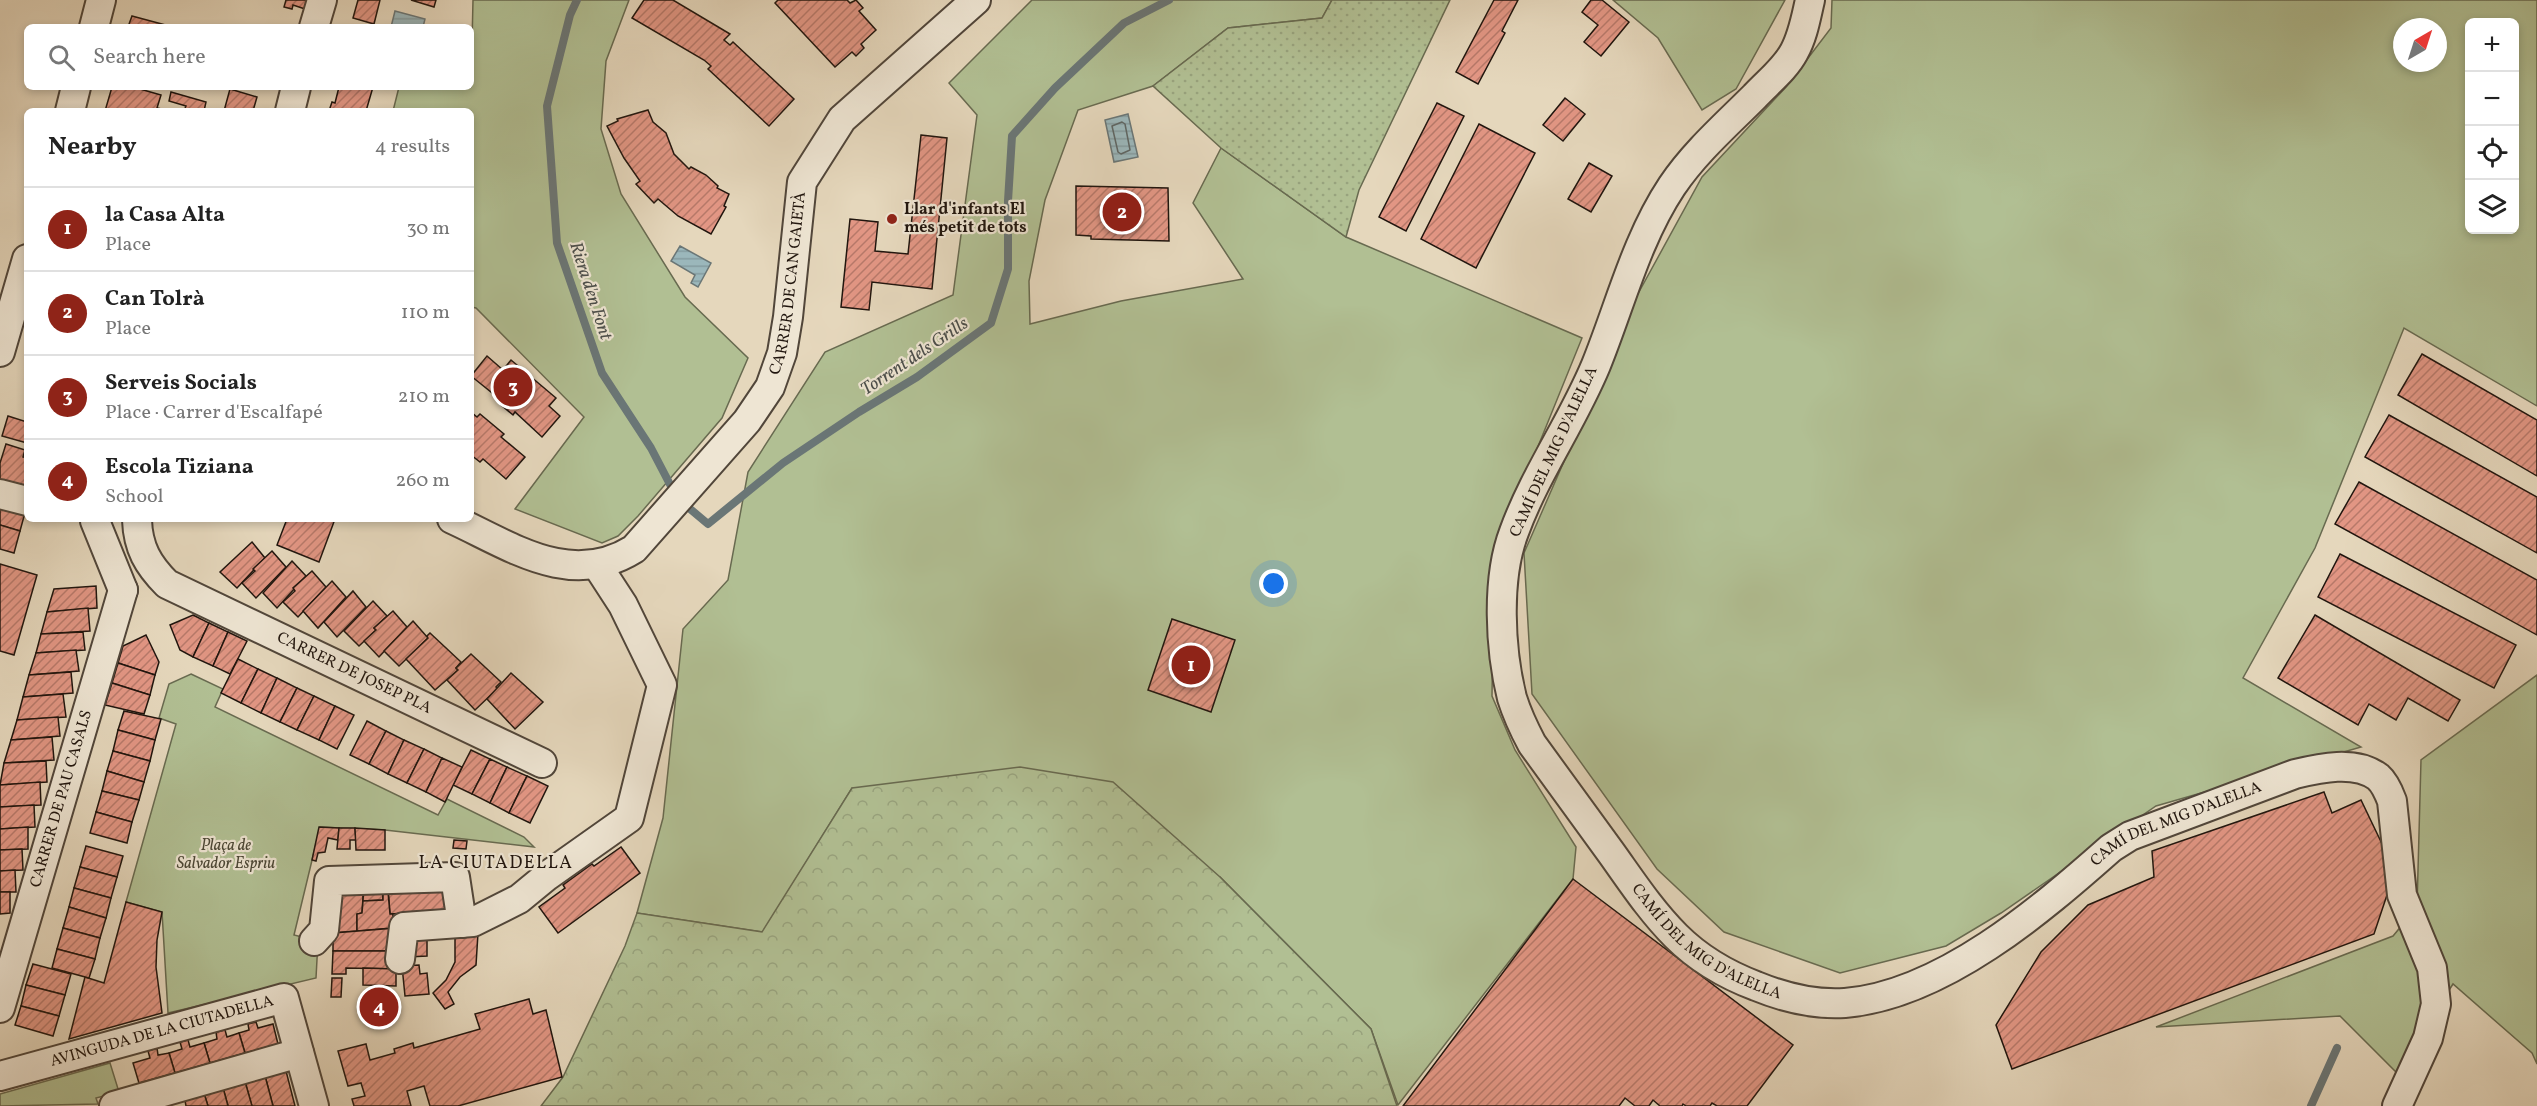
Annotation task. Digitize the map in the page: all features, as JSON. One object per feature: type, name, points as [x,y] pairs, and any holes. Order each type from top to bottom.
[{"type":"street","points":[[95,24],[101,0]]},
{"type":"street","points":[[315,24],[322,0]]},
{"type":"street","name":"CARRER DE CAN GAIETÀ","points":[[459,522],[522,553],[568,566],[597,565],[617,559],[634,549],[740,429],[770,387],[782,353],[788,318],[802,182],[842,119],[976,0]]},
{"type":"street","name":"CAMÍ DEL MIG D'ALELLA","points":[[1810,0],[1794,53],[1782,69],[1700,151],[1672,186],[1656,213],[1595,367],[1530,494],[1513,533],[1506,561],[1503,591],[1507,673],[1517,714],[1532,744],[1648,905],[1677,938],[1706,961],[1740,980],[1774,993],[1814,1002],[1842,1003],[1865,1001],[1900,990],[1969,957],[2004,935],[2111,848],[2130,836],[2295,774],[2322,768],[2343,767],[2362,770],[2378,777],[2387,788],[2392,801],[2402,895],[2432,968],[2435,987],[2434,1020],[2397,1106]]},
{"type":"street","points":[[70,108],[75,90]]},
{"type":"street","points":[[291,108],[296,90]]},
{"type":"street","points":[[0,352],[24,269]]},
{"type":"street","points":[[0,494],[24,500]]},
{"type":"street","points":[[92,522],[117,574]]},
{"type":"street","name":"CARRER DE PAU CASALS","points":[[0,1008],[117,574],[121,534],[125,527],[136,522]]},
{"type":"street","points":[[139,522],[137,531],[158,574]]},
{"type":"street","points":[[400,958],[404,927],[473,922],[519,899],[547,876],[629,818],[662,685],[623,605],[597,565]]},
{"type":"street","name":"CARRER DE JOSEP PLA","points":[[117,574],[139,584],[158,574],[542,762]]},
{"type":"street","points":[[314,941],[324,930],[329,880],[455,877],[462,923]]},
{"type":"street","name":"AVINGUDA DE LA CIUTADELLA","points":[[0,1076],[284,998],[314,1106]]},
{"type":"street","points":[[114,1106],[299,1053]]},
{"type":"green space","points":[[473,0],[629,0],[606,61],[601,129],[621,194],[685,297],[748,358],[722,418],[638,516],[618,536],[602,543],[515,509],[584,417],[474,308],[474,108],[394,108],[398,90],[474,90]]},
{"type":"green space","points":[[1032,0],[1332,0],[1322,18],[1228,28],[1153,86],[1078,110],[1045,200],[1029,281],[1030,324],[1121,301],[1243,279],[1193,203],[1221,148],[1346,237],[1582,338],[1494,555],[1492,696],[1515,750],[1576,847],[1573,879],[1398,1105],[1371,1029],[1220,877],[852,788],[763,932],[637,913],[663,818],[683,629],[728,580],[748,472],[825,352],[953,295],[977,115],[949,83]]},
{"type":"green space","points":[[1332,0],[1450,0],[1359,190],[1346,237],[1221,148],[1153,86],[1228,28],[1322,18]]},
{"type":"green space","points":[[1613,0],[1785,0],[1736,89],[1702,110],[1658,38]]},
{"type":"green space","points":[[1832,0],[2537,0],[2537,406],[2404,328],[2315,548],[2243,678],[2361,747],[2156,806],[2001,913],[1946,946],[1840,973],[1724,932],[1657,869],[1532,694],[1524,553],[1634,301],[1702,177],[1786,87],[1831,28]]},
{"type":"green space","name":"Plaça de Salvador Espriu","points":[[191,674],[223,689],[215,707],[438,815],[447,799],[524,837],[534,847],[385,830],[320,827],[294,935],[318,941],[316,978],[168,1013],[162,912],[126,902],[176,724],[159,718],[169,684]]},
{"type":"green space","points":[[2537,675],[2537,1064],[2532,1053],[2453,984],[2396,1072],[2340,1016],[2156,1027],[2393,936],[2417,907],[2421,760]]},
{"type":"green space","points":[[1020,767],[1113,782],[1220,877],[1371,1029],[1397,1106],[541,1106],[563,1077],[625,946],[637,913],[762,932],[852,788]]},
{"type":"green space","points":[[110,1063],[119,1092],[96,1098],[98,1104],[0,1106],[0,1094]]},
{"type":"water","points":[[395,11],[425,19],[424,24],[392,24]]},
{"type":"water","points":[[1128,114],[1138,157],[1114,162],[1105,120]]},
{"type":"water","points":[[680,246],[711,263],[698,287],[691,283],[695,275],[671,261]]},
{"type":"building","points":[[286,0],[307,0],[305,9],[293,5],[292,9],[284,7]]},
{"type":"building","points":[[358,0],[380,0],[374,24],[353,18]]},
{"type":"building","points":[[411,0],[436,0],[434,7]]},
{"type":"building","points":[[644,0],[673,0],[730,34],[724,40],[730,45],[733,42],[794,99],[769,126],[708,69],[711,66],[704,60],[632,18]]},
{"type":"building","points":[[778,0],[847,0],[850,3],[856,0],[863,8],[859,11],[876,30],[861,44],[864,48],[856,56],[852,52],[835,67],[775,3]]},
{"type":"building","points":[[1494,0],[1518,0],[1502,31],[1505,33],[1478,84],[1456,72]]},
{"type":"building","points":[[1591,0],[1602,0],[1629,22],[1601,56],[1584,42],[1598,25],[1582,12]]},
{"type":"building","points":[[132,16],[162,24],[129,24]]},
{"type":"building","points":[[111,90],[144,90],[161,95],[157,108],[106,108]]},
{"type":"building","points":[[230,90],[257,97],[254,108],[225,108]]},
{"type":"building","points":[[338,90],[372,90],[367,108],[330,108],[332,102],[335,103]]},
{"type":"building","points":[[171,92],[206,102],[205,108],[185,108],[186,106],[169,101]]},
{"type":"building","points":[[1565,98],[1585,114],[1563,141],[1543,125]]},
{"type":"building","points":[[1437,103],[1464,116],[1406,231],[1379,217]]},
{"type":"building","points":[[648,110],[653,122],[666,133],[674,154],[689,169],[691,167],[706,175],[718,186],[717,188],[729,194],[724,206],[726,207],[711,234],[678,216],[658,199],[654,203],[636,184],[640,181],[624,158],[607,126],[618,121],[617,119]]},
{"type":"building","points":[[1479,124],[1535,153],[1476,268],[1421,239]]},
{"type":"building","points":[[921,135],[947,138],[932,289],[872,282],[869,310],[841,307],[850,219],[878,222],[875,251],[908,254]]},
{"type":"building","points":[[1589,163],[1612,176],[1591,212],[1568,199]]},
{"type":"building","points":[[1076,186],[1168,188],[1169,241],[1091,239],[1091,236],[1076,235]]},
{"type":"building","points":[[2422,354],[2537,420],[2537,476],[2398,395]]},
{"type":"building","points":[[487,356],[503,370],[511,360],[556,398],[549,406],[560,416],[542,437],[515,412],[513,415],[500,404],[502,401],[474,378],[474,372]]},
{"type":"building","points":[[474,414],[477,417],[480,414],[504,434],[501,437],[525,457],[506,479],[483,459],[480,462],[474,457]]},
{"type":"building","points":[[2389,415],[2537,497],[2537,553],[2365,457]]},
{"type":"building","points":[[8,416],[24,421],[24,442],[2,436]]},
{"type":"building","points":[[6,444],[24,450],[24,491],[0,484],[0,463]]},
{"type":"building","points":[[2359,482],[2537,580],[2537,635],[2335,524]]},
{"type":"building","points":[[0,502],[24,508],[20,531],[0,525]]},
{"type":"building","points":[[286,522],[334,522],[319,562],[277,545]]},
{"type":"building","points":[[0,525],[20,531],[14,553],[0,549]]},
{"type":"building","points":[[252,542],[265,558],[237,588],[220,572]]},
{"type":"building","points":[[272,551],[286,567],[256,598],[242,583]]},
{"type":"building","points":[[2340,554],[2516,645],[2494,688],[2318,597]]},
{"type":"building","points":[[292,561],[306,576],[277,608],[263,593]]},
{"type":"building","points":[[0,564],[37,575],[14,655],[0,651]]},
{"type":"building","points":[[312,571],[326,587],[298,617],[283,602],[295,591],[293,588]]},
{"type":"building","points":[[332,581],[346,597],[318,628],[303,611]]},
{"type":"building","points":[[96,586],[97,608],[47,612],[54,589]]},
{"type":"building","points":[[353,591],[366,607],[337,637],[324,622]]},
{"type":"building","points":[[373,601],[387,616],[359,646],[344,631]]},
{"type":"building","points":[[88,608],[90,631],[41,634],[47,612]]},
{"type":"building","points":[[393,611],[407,627],[379,657],[364,641],[376,630],[374,628]]},
{"type":"building","points":[[193,615],[209,623],[193,657],[180,650],[170,625]]},
{"type":"building","points":[[2315,615],[2460,700],[2448,721],[2408,698],[2396,720],[2369,704],[2358,725],[2278,678]]},
{"type":"building","points":[[1172,619],[1235,640],[1211,712],[1148,690]]},
{"type":"building","points":[[413,621],[428,638],[399,666],[384,651]]},
{"type":"building","points":[[209,623],[228,632],[213,666],[193,657]]},
{"type":"building","points":[[83,632],[85,650],[36,653],[41,634]]},
{"type":"building","points":[[228,632],[247,641],[230,674],[213,666]]},
{"type":"building","points":[[430,633],[461,662],[456,668],[458,670],[435,690],[406,659],[428,638]]},
{"type":"building","points":[[146,635],[159,662],[155,675],[118,663],[123,646]]},
{"type":"building","points":[[76,650],[79,671],[29,675],[36,653]]},
{"type":"building","points":[[471,654],[501,682],[496,687],[497,689],[475,710],[447,680]]},
{"type":"building","points":[[238,659],[258,669],[241,703],[221,693]]},
{"type":"building","points":[[118,663],[155,675],[150,695],[112,683]]},
{"type":"building","points":[[258,669],[277,678],[261,713],[241,703]]},
{"type":"building","points":[[71,672],[73,693],[23,697],[29,675]]},
{"type":"building","points":[[511,673],[543,702],[515,729],[487,699]]},
{"type":"building","points":[[277,678],[297,688],[280,722],[261,713]]},
{"type":"building","points":[[112,683],[150,695],[144,714],[105,705]]},
{"type":"building","points":[[297,688],[314,696],[297,730],[280,722]]},
{"type":"building","points":[[63,694],[66,717],[17,720],[23,697]]},
{"type":"building","points":[[314,696],[335,706],[319,740],[297,730]]},
{"type":"building","points":[[335,706],[354,715],[337,749],[319,740]]},
{"type":"building","points":[[124,711],[161,719],[155,740],[118,730]]},
{"type":"building","points":[[58,717],[60,736],[11,740],[17,720]]},
{"type":"building","points":[[367,721],[386,731],[369,764],[350,755]]},
{"type":"building","points":[[118,730],[155,740],[150,761],[113,751]]},
{"type":"building","points":[[386,731],[404,740],[388,774],[369,764]]},
{"type":"building","points":[[52,737],[54,760],[4,763],[11,740]]},
{"type":"building","points":[[404,740],[424,749],[407,783],[388,774]]},
{"type":"building","points":[[424,749],[442,758],[426,792],[407,783]]},
{"type":"building","points":[[471,750],[490,759],[472,794],[453,785]]},
{"type":"building","points":[[113,751],[150,761],[144,782],[107,771]]},
{"type":"building","points":[[442,758],[462,767],[445,802],[426,792]]},
{"type":"building","points":[[490,759],[507,767],[490,803],[472,794]]},
{"type":"building","points":[[46,761],[47,782],[0,785],[4,763]]},
{"type":"building","points":[[507,767],[527,776],[509,813],[490,803]]},
{"type":"building","points":[[107,771],[144,782],[139,800],[102,791]]},
{"type":"building","points":[[527,776],[548,786],[530,823],[509,813]]},
{"type":"building","points":[[40,782],[41,805],[0,807],[0,785]]},
{"type":"building","points":[[102,791],[139,800],[132,822],[96,812]]},
{"type":"building","points":[[2324,792],[2332,813],[2361,800],[2395,871],[2374,934],[2012,1069],[1996,1025],[2041,952],[2088,905],[2154,877],[2152,851]]},
{"type":"building","points":[[34,805],[35,827],[0,829],[0,807]]},
{"type":"building","points":[[96,812],[132,822],[127,843],[90,833]]},
{"type":"building","points":[[28,827],[28,849],[0,850],[0,829]]},
{"type":"building","points":[[319,827],[339,828],[338,840],[328,838],[325,852],[318,853],[316,861],[312,860]]},
{"type":"building","points":[[339,828],[355,828],[356,840],[350,840],[350,849],[337,849]]},
{"type":"building","points":[[355,828],[385,830],[385,850],[356,850]]},
{"type":"building","points":[[454,840],[467,841],[466,849],[453,848]]},
{"type":"building","points":[[86,846],[123,856],[117,877],[80,867]]},
{"type":"building","points":[[621,847],[640,873],[558,933],[539,907],[565,888],[563,885]]},
{"type":"building","points":[[22,849],[23,870],[0,871],[0,850]]},
{"type":"building","points":[[80,867],[117,877],[111,898],[74,888]]},
{"type":"building","points":[[15,870],[16,892],[0,892],[0,871]]},
{"type":"building","points":[[1573,879],[1793,1045],[1747,1106],[1717,1106],[1712,1103],[1710,1106],[1683,1104],[1682,1106],[1660,1106],[1653,1100],[1649,1106],[1635,1106],[1625,1098],[1619,1106],[1403,1106]]},
{"type":"building","points":[[364,882],[362,913],[357,914],[357,931],[333,933],[334,883]]},
{"type":"building","points":[[364,882],[383,882],[383,900],[363,901]]},
{"type":"building","points":[[450,882],[455,910],[390,914],[388,888]]},
{"type":"building","points":[[74,888],[111,898],[106,918],[69,907]]},
{"type":"building","points":[[0,892],[10,892],[10,913],[0,914]]},
{"type":"building","points":[[388,892],[390,914],[393,914],[392,928],[357,931],[357,914],[362,913],[363,901],[383,900],[383,893]]},
{"type":"building","points":[[126,902],[162,912],[157,940],[156,967],[162,1013],[69,1039],[85,977],[104,983]]},
{"type":"building","points":[[69,907],[106,918],[100,938],[63,928]]},
{"type":"building","points":[[63,928],[100,938],[95,959],[57,949]]},
{"type":"building","points":[[396,928],[396,951],[333,951],[333,933]]},
{"type":"building","points":[[455,933],[478,933],[476,965],[460,977],[448,992],[454,1004],[445,1009],[433,993],[446,980],[455,962]]},
{"type":"building","points":[[427,935],[427,956],[408,957],[409,937]]},
{"type":"building","points":[[57,949],[95,959],[89,978],[52,968]]},
{"type":"building","points":[[333,951],[396,951],[396,969],[346,968],[346,974],[332,974]]},
{"type":"building","points":[[33,964],[71,974],[65,995],[26,985]]},
{"type":"building","points":[[419,965],[420,974],[427,973],[429,994],[405,996],[402,966]]},
{"type":"building","points":[[363,968],[396,969],[396,986],[363,985]]},
{"type":"building","points":[[332,978],[342,978],[341,997],[331,997]]},
{"type":"building","points":[[26,985],[65,995],[59,1016],[21,1006]]},
{"type":"building","points":[[529,999],[533,1014],[546,1010],[562,1077],[458,1106],[430,1106],[424,1086],[407,1091],[411,1106],[354,1106],[352,1099],[365,1096],[361,1083],[348,1086],[338,1051],[366,1044],[370,1060],[395,1053],[394,1049],[413,1043],[414,1048],[480,1029],[475,1014]]},
{"type":"building","points":[[21,1006],[59,1016],[53,1036],[15,1025]]},
{"type":"building","points":[[256,1022],[258,1028],[273,1024],[278,1044],[245,1053],[239,1033],[249,1030],[248,1024]]},
{"type":"building","points":[[225,1030],[227,1037],[239,1033],[245,1053],[210,1063],[204,1043],[217,1039],[216,1032]]},
{"type":"building","points":[[188,1040],[190,1047],[204,1043],[210,1063],[175,1073],[169,1053],[182,1049],[180,1042]]},
{"type":"building","points":[[157,1048],[158,1055],[169,1053],[175,1073],[139,1083],[133,1063],[150,1058],[148,1051]]},
{"type":"building","points":[[285,1067],[295,1106],[273,1106],[264,1072]]},
{"type":"building","points":[[264,1072],[273,1106],[252,1106],[244,1078]]},
{"type":"building","points":[[244,1078],[252,1106],[228,1106],[222,1084]]},
{"type":"building","points":[[222,1084],[228,1106],[208,1106],[203,1090]]},
{"type":"building","points":[[203,1090],[208,1106],[186,1106],[184,1095]]},
{"type":"waterway","name":"Riera d'en Font","points":[[577,0],[570,15],[547,106],[557,243],[602,373],[651,448],[675,494]]},
{"type":"waterway","name":"Torrent dels Grills","points":[[683,503],[708,524],[783,463],[859,412],[917,377],[991,323],[1008,269],[1008,201],[1012,136],[1055,88],[1124,23],[1169,0]]},
{"type":"waterway","points":[[2311,1106],[2337,1048]]},
{"type":"place","name":"Can Tolrà","points":[[1122,212]]},
{"type":"place","name":"Llar d'infants El més petit de tots","points":[[892,219]]},
{"type":"place","name":"Serveis Socials","points":[[513,387]]},
{"type":"place","name":"la Casa Alta","points":[[1191,665]]},
{"type":"place","name":"Escola Tiziana","points":[[379,1007]]},
{"type":"district","name":"LA CIUTADELLA","points":[[496,863]]}]
